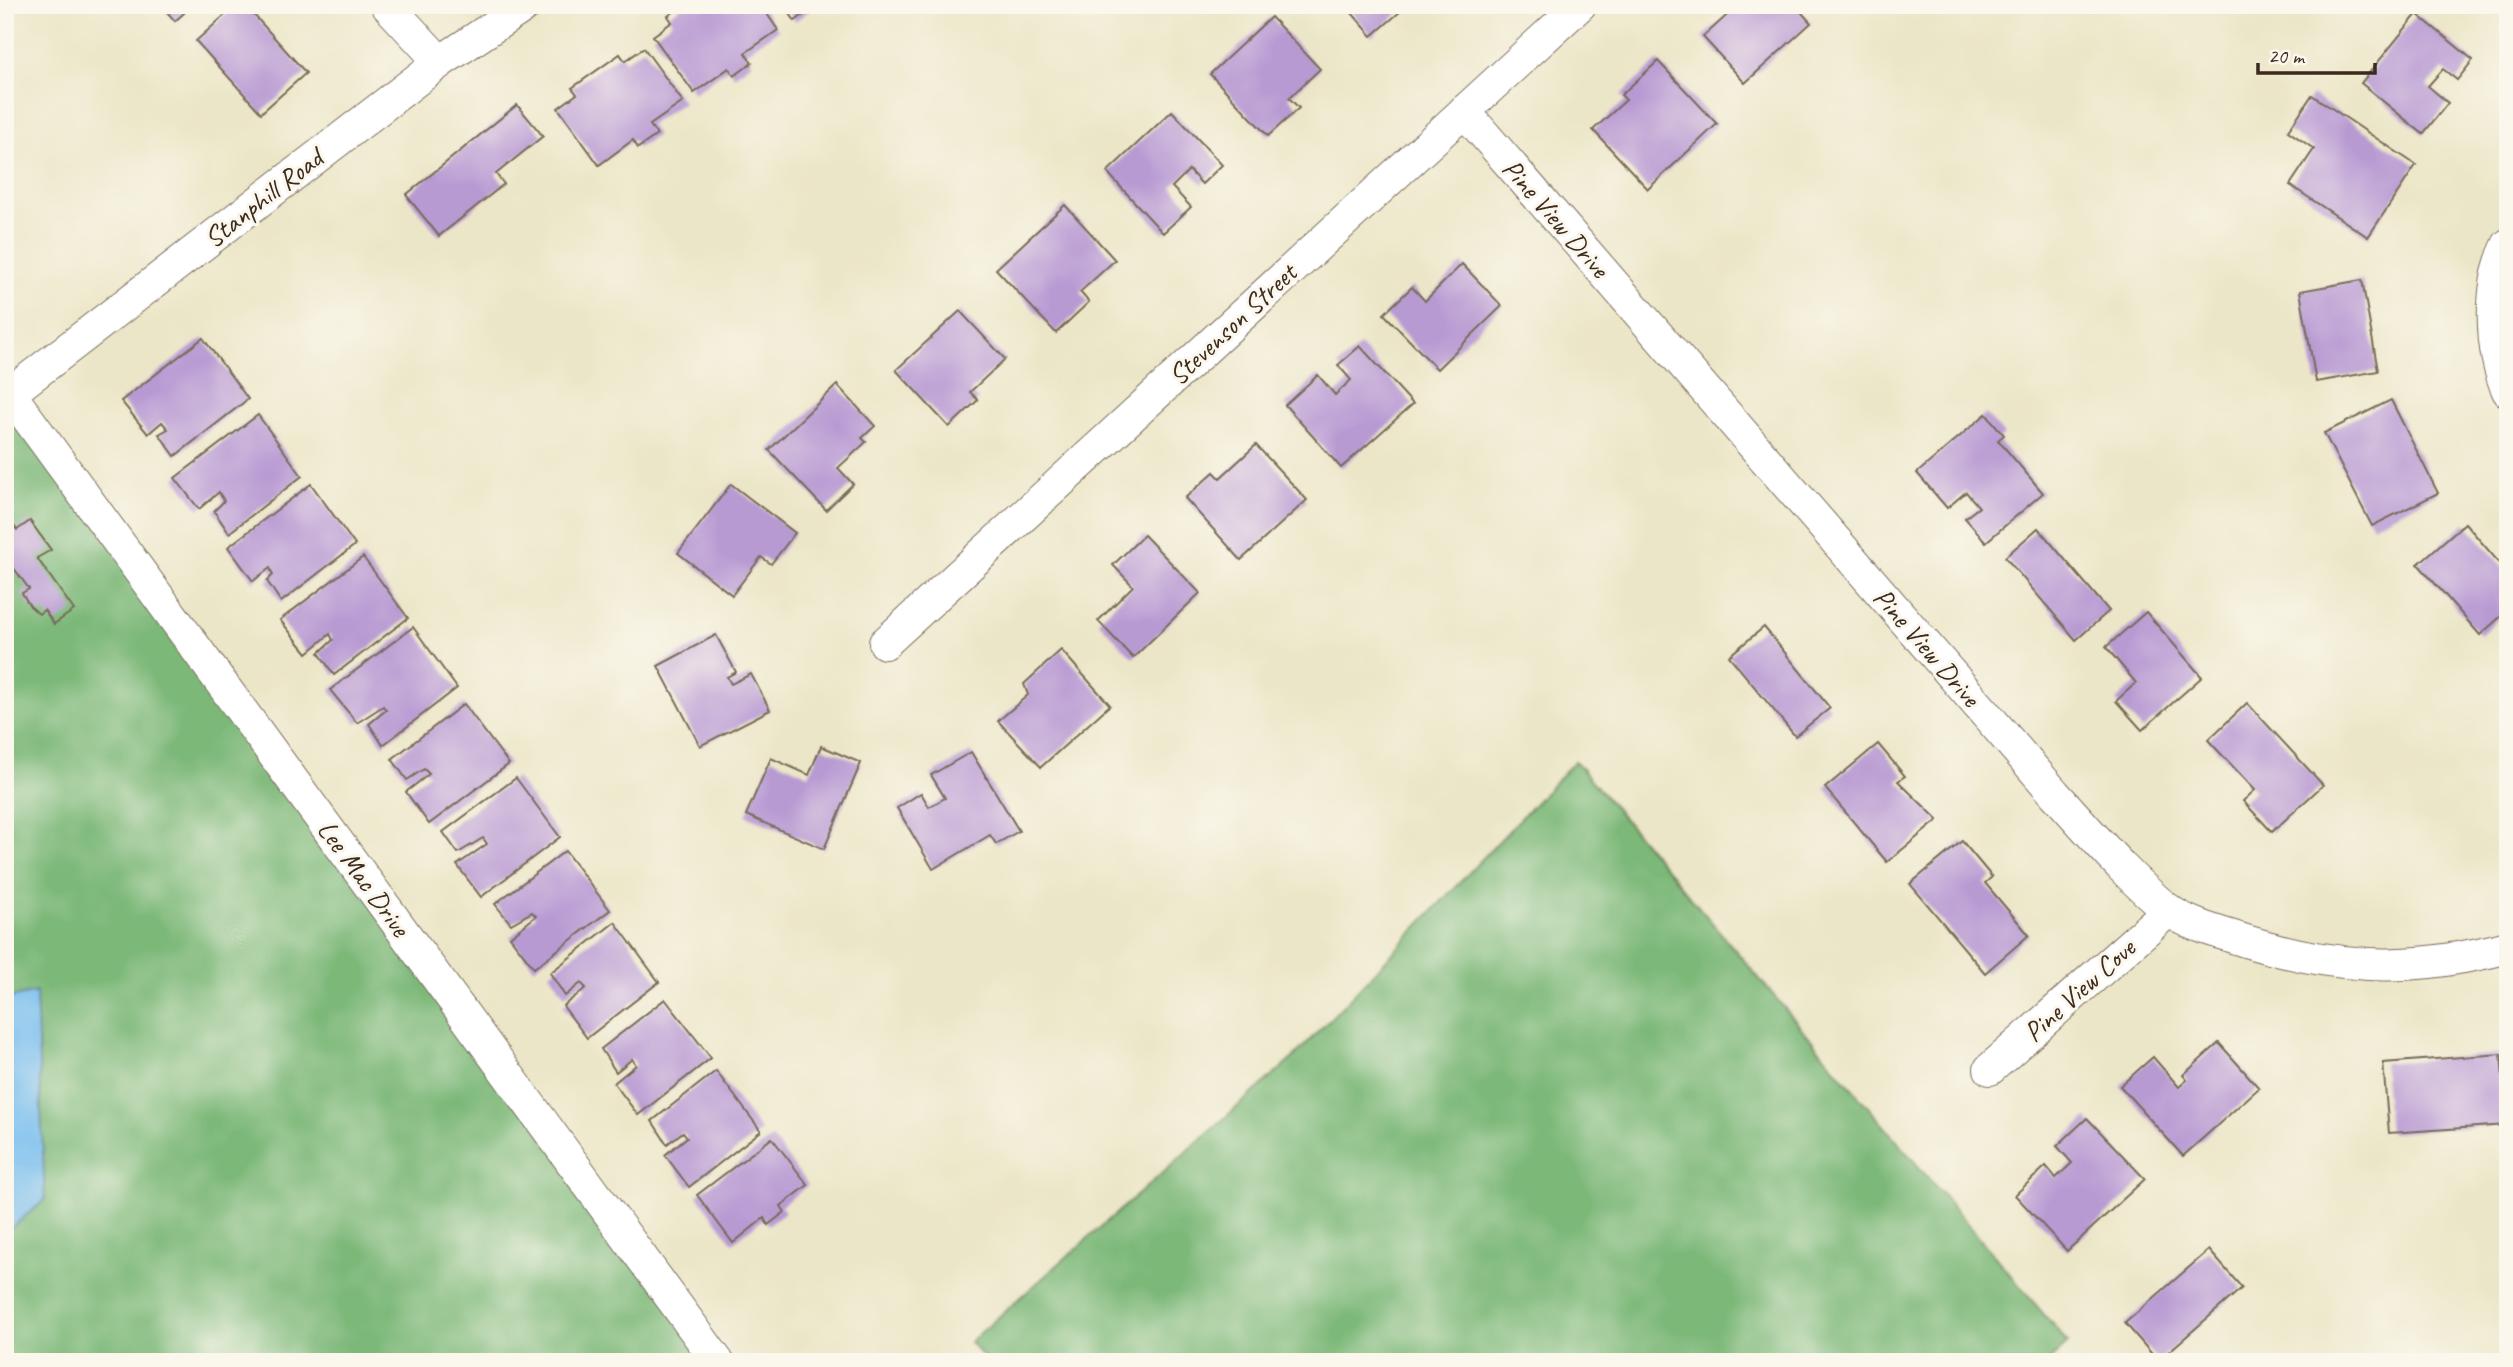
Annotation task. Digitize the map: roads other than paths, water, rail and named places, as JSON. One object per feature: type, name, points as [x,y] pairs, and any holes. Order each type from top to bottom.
[{"type":"street","points":[[387,5],[440,62]]},
{"type":"street","name":"Stanphill Road","points":[[7,396],[440,62],[526,5]]},
{"type":"street","name":"Stevenson Street","points":[[885,643],[1580,5]]},
{"type":"street","name":"Pine View Drive","points":[[1464,111],[2055,794],[2110,854],[2169,910],[2210,930],[2274,951],[2342,962],[2409,965],[2456,960],[2508,947]]},
{"type":"street","points":[[2508,246],[2495,289],[2494,330],[2508,391]]},
{"type":"street","name":"Lee Mac Drive","points":[[7,396],[718,1362]]},
{"type":"street","name":"Pine View Cove","points":[[1990,1069],[2169,910]]},
{"type":"water","points":[[36,992],[45,1200],[5,1233],[5,999]]}]
